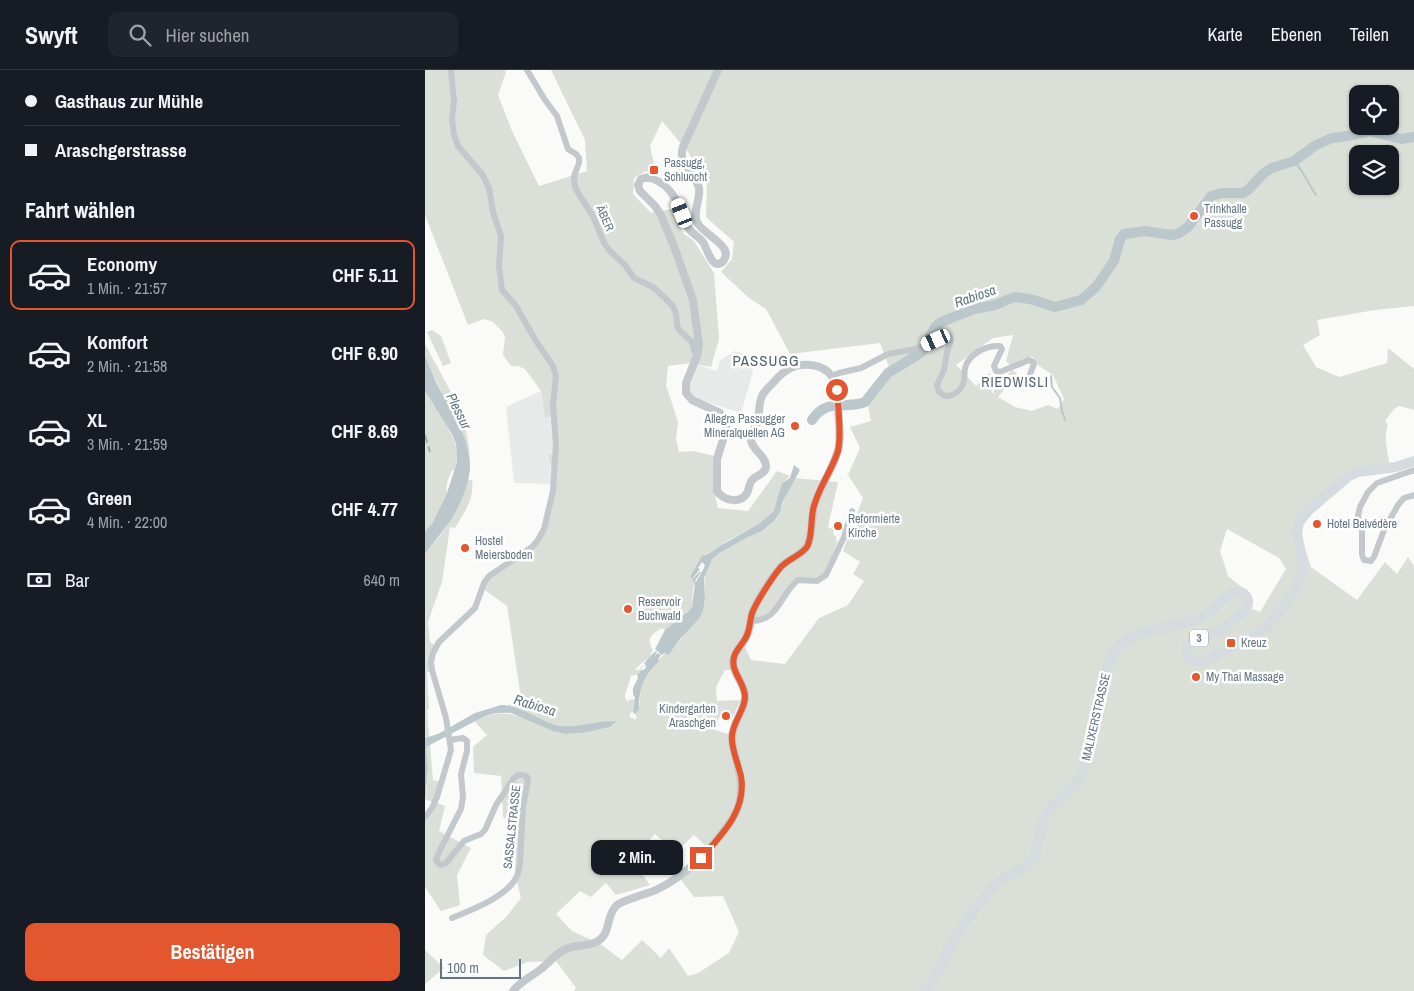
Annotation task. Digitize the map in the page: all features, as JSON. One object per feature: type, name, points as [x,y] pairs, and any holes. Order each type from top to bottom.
[{"type":"main road","name":"MALIXERSTRASSE","points":[[925,991],[961,928],[989,892],[997,883],[1024,869],[1035,858],[1045,818],[1050,810],[1073,788],[1086,762],[1104,677],[1112,656],[1119,647],[1131,637],[1145,631],[1201,618],[1212,611],[1229,595],[1236,592],[1243,593],[1247,598],[1248,604],[1246,609],[1224,628],[1190,642],[1186,650],[1188,657],[1195,662],[1204,661],[1259,633],[1276,616],[1301,579],[1303,569],[1297,530],[1299,522],[1305,514],[1349,476],[1358,472],[1396,467],[1414,461]]},
{"type":"street","points":[[425,817],[435,803],[450,755],[450,739],[446,718],[432,670],[433,654],[439,642],[471,614],[479,602],[484,583],[492,573],[532,547],[540,536],[551,505],[556,445],[553,404],[555,373],[553,366],[516,306],[502,290],[499,266],[501,236],[493,212],[489,188],[482,174],[459,146],[453,135],[454,95],[451,70]]},
{"type":"street","name":"ÄBER","points":[[527,70],[557,116],[568,150],[578,157],[579,163],[574,176],[575,187],[577,193],[592,213],[603,243],[634,278],[653,287],[672,305],[676,313],[679,330],[692,342],[697,356]]},
{"type":"street","points":[[513,991],[563,950],[591,944],[599,940],[605,934],[611,913],[617,905],[655,890],[685,873],[706,852],[733,818],[740,803],[742,786],[732,735],[745,695],[733,660],[747,636],[753,610],[778,571],[784,564],[803,551],[809,543],[814,505],[838,448],[837,395],[836,385],[832,376],[819,366],[797,366],[784,372],[764,392],[760,402],[758,421],[751,438],[752,443],[764,460],[766,467],[763,473],[751,481],[745,495],[740,499],[727,499],[717,491],[717,463],[726,430],[725,420],[720,414],[692,400],[687,392],[686,383],[699,348],[695,306],[690,288],[661,215],[640,191],[638,183],[643,177],[648,177],[669,189],[676,199],[688,227],[704,244],[711,260],[717,263],[724,259],[726,252],[723,247],[697,224],[695,215],[699,195],[698,187],[683,163],[681,156],[683,147],[718,70]]},
{"type":"street","points":[[832,376],[861,368],[888,354],[921,347],[948,336],[951,341],[937,385],[939,392],[947,397],[961,389],[964,381],[965,367],[974,355],[987,348],[1001,347],[1002,350],[995,365],[996,371],[1000,372],[1030,360],[1034,365],[1029,377]]},
{"type":"street","points":[[1414,470],[1377,483],[1368,492],[1360,507],[1358,516],[1362,531],[1362,555],[1365,560],[1371,560],[1374,557],[1384,530],[1400,502],[1414,494]]},
{"type":"street","points":[[750,621],[761,621],[769,616],[798,580],[815,581],[825,577],[844,537],[852,511]]},
{"type":"street","name":"SASSALSTRASSE","points":[[450,739],[463,738],[467,740],[468,747],[461,771],[463,797],[461,809],[438,854],[436,860],[439,864],[446,863],[464,841],[481,834],[485,830],[496,805],[514,778],[523,775],[527,777],[528,782],[523,801],[520,863],[516,879],[489,902],[452,918]]},
{"type":"shaded area","points":[[425,70],[505,70],[506,72],[498,95],[512,131],[539,186],[587,171],[585,140],[551,70],[1414,70],[1414,306],[1375,310],[1317,320],[1320,335],[1303,345],[1316,367],[1339,377],[1387,363],[1388,348],[1414,369],[1414,410],[1399,406],[1394,409],[1385,421],[1388,426],[1386,442],[1390,472],[1356,474],[1329,494],[1299,529],[1311,567],[1357,600],[1385,562],[1397,574],[1408,557],[1414,566],[1414,991],[574,991],[576,988],[556,961],[528,962],[504,971],[483,955],[486,935],[506,917],[521,898],[515,874],[517,825],[503,817],[501,776],[474,773],[473,747],[487,735],[474,721],[493,715],[508,714],[557,732],[570,734],[605,728],[615,724],[612,721],[585,726],[558,725],[507,706],[521,698],[507,606],[482,588],[484,583],[538,540],[552,498],[552,473],[548,455],[556,454],[553,416],[545,417],[541,391],[525,369],[511,366],[503,355],[505,337],[502,331],[493,322],[484,319],[468,325],[425,215]],"holes":[[[662,121],[688,152],[707,185],[706,217],[734,242],[732,259],[721,272],[749,298],[766,309],[790,354],[880,343],[889,367],[866,397],[871,421],[850,427],[860,448],[848,475],[863,498],[843,551],[860,562],[853,574],[864,581],[848,605],[819,618],[785,664],[751,660],[743,643],[750,622],[773,613],[801,579],[823,578],[837,543],[836,536],[833,535],[834,530],[828,527],[838,482],[795,478],[773,522],[766,528],[724,548],[711,560],[707,567],[705,603],[702,613],[669,655],[665,653],[646,676],[641,689],[640,705],[635,714],[637,717],[634,721],[634,718],[630,718],[630,713],[633,712],[635,699],[628,702],[625,695],[631,676],[640,673],[644,665],[639,670],[635,670],[650,656],[653,650],[650,642],[651,637],[662,628],[667,629],[692,607],[695,583],[690,577],[704,555],[760,523],[772,513],[776,508],[782,483],[790,476],[777,471],[748,511],[718,508],[713,482],[715,456],[693,451],[679,452],[676,439],[678,422],[666,385],[668,366],[691,363],[711,367],[719,339],[714,273],[694,241],[683,233],[672,209],[651,213],[633,194],[634,178],[646,171],[657,176],[650,146]],[[1013,335],[1006,361],[1010,365],[1032,356],[1038,365],[1053,375],[1064,399],[1058,409],[1048,405],[1032,411],[1015,407],[998,397],[1017,374],[1013,370],[999,381],[993,392],[995,394],[991,392],[999,378],[989,373],[976,386],[956,365],[993,338]],[[1227,529],[1279,558],[1286,569],[1260,612],[1250,608],[1250,594],[1228,576],[1220,551]],[[725,670],[735,670],[745,699],[732,735],[715,730],[719,717],[731,720],[740,700],[717,701],[716,687]],[[655,834],[676,852],[694,835],[709,849],[679,877],[694,897],[723,896],[739,932],[729,953],[698,973],[688,976],[669,948],[661,958],[642,940],[622,960],[600,944],[572,931],[556,914],[580,891],[591,897],[606,883],[616,895],[650,885],[640,871],[651,861],[642,848]]]},
{"type":"shaded area","points":[[432,330],[441,336],[451,363],[443,366],[427,332]]},
{"type":"shaded area","points":[[425,344],[449,388],[462,417],[469,449],[470,466],[469,452],[462,434],[425,356]]},
{"type":"shaded area","points":[[735,351],[751,355],[753,372],[741,413],[691,397],[687,388],[695,364],[717,371],[720,360]]},
{"type":"shaded area","points":[[425,356],[467,444],[470,472],[467,486],[453,517],[425,554],[425,532],[433,522],[447,493],[457,462],[457,454],[452,434],[425,391]]},
{"type":"shaded area","points":[[425,391],[451,433],[456,446],[457,461],[455,470],[452,470],[448,481],[447,493],[433,522],[425,532]]},
{"type":"shaded area","points":[[541,391],[545,416],[554,416],[556,454],[548,456],[553,484],[514,483],[506,407]]},
{"type":"shaded area","points":[[794,465],[800,470],[774,521],[762,531],[719,553],[712,559],[704,578],[705,599],[703,611],[698,620],[680,639],[669,655],[664,653],[662,655],[655,649],[665,630],[692,607],[695,583],[692,580],[701,572],[696,582],[703,570],[705,565],[702,562],[698,568],[700,569],[692,579],[690,577],[702,556],[760,523],[774,511],[782,483],[790,478]]},
{"type":"shaded area","points":[[468,480],[472,480],[472,493],[465,511],[455,528],[450,527],[442,582],[428,622],[430,642],[436,646],[432,670],[427,672],[429,737],[425,738],[425,554],[453,516]]},
{"type":"shaded area","points":[[656,651],[654,656],[658,653],[661,655],[658,659],[659,661],[649,672],[643,683],[639,710],[635,714],[633,712],[635,698],[633,688],[638,678],[637,674],[645,669],[646,665],[644,664]]},
{"type":"shaded area","points":[[501,705],[515,707],[549,723],[561,726],[616,722],[610,727],[582,733],[565,734],[553,731],[511,713],[496,713],[486,716],[426,747],[428,768],[425,803],[425,738],[438,734],[475,713]]},
{"type":"shaded area","points":[[430,745],[433,780],[442,782],[435,802],[445,806],[439,831],[471,848],[457,875],[460,905],[441,911],[425,887],[425,817],[434,802],[426,800],[428,768],[426,747]]},
{"type":"shaded area","points":[[425,950],[444,968],[425,984]]},
{"type":"waterway","name":"Rabiosa","points":[[812,420],[818,413],[830,406],[865,402],[888,373],[922,352],[935,327],[941,322],[974,309],[995,305],[1014,297],[1030,299],[1055,307],[1081,300],[1096,287],[1114,261],[1120,239],[1124,234],[1145,231],[1171,235],[1178,234],[1188,227],[1211,196],[1222,193],[1243,193],[1272,168],[1294,161],[1316,145],[1332,138],[1369,131],[1401,139],[1414,137]]},
{"type":"waterway","points":[[1294,161],[1316,195]]},
{"type":"waterway","points":[[1051,376],[1052,387],[1060,398],[1065,420]]},
{"type":"railway","points":[[425,435],[430,452]]},
{"type":"place","name":"Passugg, Schluocht","points":[[654,170]]},
{"type":"place","name":"Trinkhalle Passugg","points":[[1194,216]]},
{"type":"place","name":"Allegra Passugger Mineralquellen AG","points":[[795,426]]},
{"type":"place","name":"Hotel Belvédère","points":[[1317,524]]},
{"type":"place","name":"Reformierte Kirche","points":[[838,526]]},
{"type":"place","name":"Hostel Meiersboden","points":[[465,548]]},
{"type":"place","name":"Reservoir Buchwald","points":[[628,609]]},
{"type":"place","name":"Kreuz","points":[[1231,643]]},
{"type":"place","name":"My Thai Massage","points":[[1196,677]]},
{"type":"place","name":"Kindergarten Araschgen","points":[[726,716]]},
{"type":"district","name":"PASSUGG","points":[[766,361]]},
{"type":"district","name":"RIEDWISLI","points":[[1015,382]]},
{"type":"route","points":[[701,858],[733,818],[741,800],[740,773],[732,739],[735,723],[743,706],[745,695],[744,688],[734,668],[734,658],[747,636],[753,610],[778,571],[784,564],[806,549],[809,543],[814,505],[839,445],[837,390]]},
{"type":"water label","name":"Plessur","points":[[459,411]]}]
